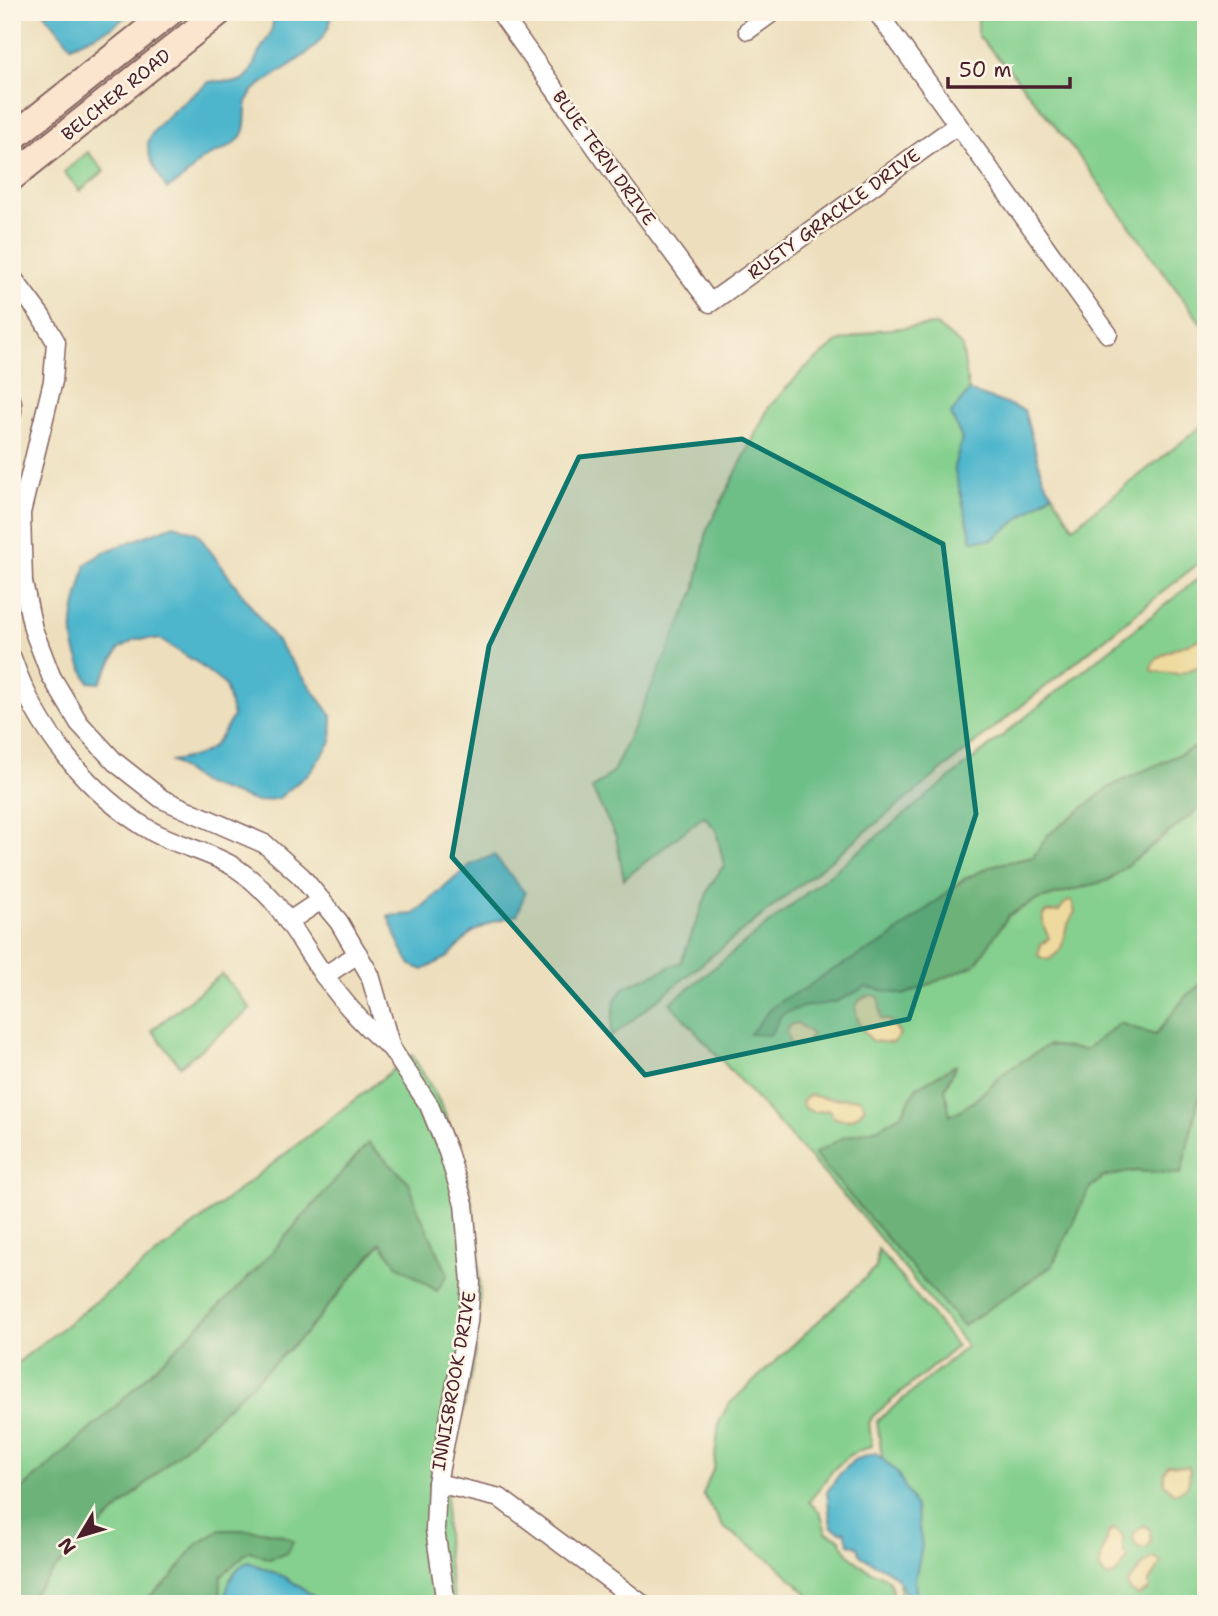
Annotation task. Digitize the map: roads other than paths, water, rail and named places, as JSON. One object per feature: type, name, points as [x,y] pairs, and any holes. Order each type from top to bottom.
[{"type":"main road","name":"BELCHER ROAD","points":[[12,138],[170,12]]},
{"type":"main road","name":"BELCHER ROAD","points":[[12,177],[219,12]]},
{"type":"main road","points":[[12,150],[36,118]]},
{"type":"street","name":"BLUE TERN DRIVE","points":[[500,12],[710,303]]},
{"type":"street","points":[[748,30],[773,12]]},
{"type":"street","points":[[877,12],[1108,334]]},
{"type":"street","name":"RUSTY GRACKLE DRIVE","points":[[710,303],[957,125]]},
{"type":"street","name":"INNISBROOK DRIVE","points":[[12,276],[56,342],[53,382],[21,513],[23,582],[33,629],[51,676],[79,723],[114,762],[162,799],[265,845],[301,876],[339,922],[370,975],[391,1048],[429,1105],[464,1204],[471,1282],[468,1322],[437,1483],[435,1530],[446,1604]]},
{"type":"street","points":[[12,402],[12,412]]},
{"type":"street","name":"INNISBROOK DRIVE","points":[[12,658],[41,721],[76,769],[119,808],[154,832],[236,868],[271,899],[324,976],[366,1029],[391,1048]]},
{"type":"street","points":[[288,922],[321,900]]},
{"type":"street","points":[[324,976],[358,954]]},
{"type":"street","points":[[437,1483],[499,1498],[642,1604]]},
{"type":"water","points":[[44,12],[132,12],[111,28],[71,46]]},
{"type":"water","points":[[284,12],[332,12],[323,37],[313,48],[254,90],[247,102],[244,128],[238,140],[200,161],[187,175],[167,189],[150,156],[150,137],[164,120],[209,82],[236,82],[246,77],[270,34],[273,21]]},
{"type":"water","points":[[969,391],[1024,410],[1043,478],[1052,493],[992,540],[972,540],[954,467],[962,439],[951,414]]},
{"type":"water","points":[[174,525],[197,533],[332,716],[331,742],[311,771],[279,798],[257,802],[202,783],[171,761],[195,756],[210,749],[233,716],[225,685],[196,662],[159,639],[136,639],[119,649],[100,683],[89,682],[75,650],[73,624],[86,564],[104,552]]},
{"type":"water","points":[[494,855],[525,893],[517,915],[492,922],[471,933],[448,957],[423,970],[411,965],[388,916],[414,914],[470,865]]},
{"type":"water","points":[[876,1453],[897,1472],[916,1508],[922,1546],[915,1580],[917,1604],[910,1604],[901,1584],[892,1573],[861,1556],[858,1547],[849,1544],[845,1531],[840,1532],[831,1526],[827,1492],[854,1460]]},
{"type":"water","points":[[248,1562],[285,1577],[318,1599],[321,1604],[224,1604],[228,1585],[234,1574]]}]
